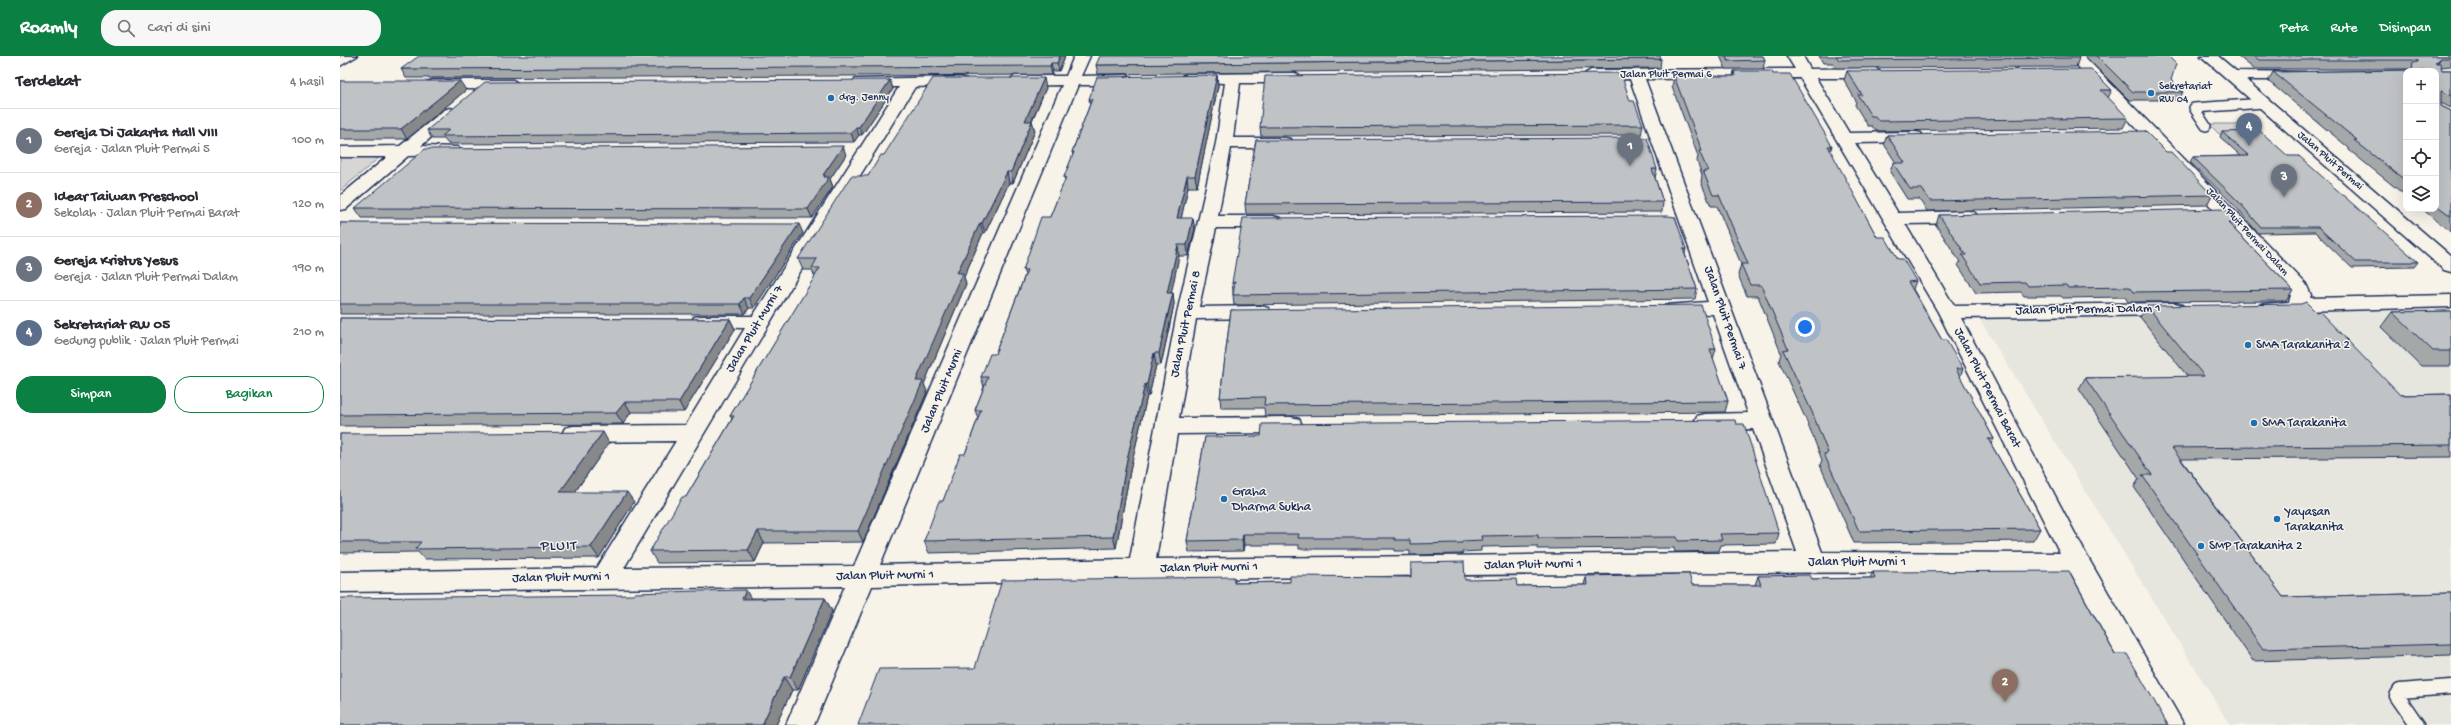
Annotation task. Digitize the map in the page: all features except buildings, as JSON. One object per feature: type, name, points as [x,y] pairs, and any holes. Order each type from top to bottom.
[{"type":"street","points":[[340,61],[349,56]]},
{"type":"street","name":"Jalan Pluit Murni","points":[[800,725],[1082,56]]},
{"type":"street","name":"Jalan Pluit Permai Dalam","points":[[2076,56],[2228,211],[2299,296]]},
{"type":"street","name":"Jalan Pluit Permai","points":[[2209,56],[2451,266]]},
{"type":"street","name":"Jalan Pluit Permai 6","points":[[1573,76],[1636,75],[1801,65],[1893,73]]},
{"type":"street","name":"Jalan Pluit Permai Barat","points":[[1801,65],[1894,218],[1948,312],[2078,563],[2170,725]]},
{"type":"street","points":[[2068,72],[2092,72]]},
{"type":"street","points":[[2233,76],[2319,74]]},
{"type":"street","name":"Jalan Pluit Permai 7","points":[[1636,75],[1653,141],[1681,218],[1721,308],[1813,562]]},
{"type":"street","points":[[1172,80],[1312,78]]},
{"type":"street","name":"Jalan Pluit Permai 8","points":[[1141,569],[1186,313],[1208,222],[1224,143],[1233,79]]},
{"type":"street","points":[[1002,81],[1141,80]]},
{"type":"street","points":[[846,82],[979,81]]},
{"type":"street","name":"Jalan Pluit Murni 7","points":[[604,578],[693,433],[758,322],[810,226],[859,148],[910,82]]},
{"type":"street","points":[[417,85],[532,85]]},
{"type":"street","points":[[340,205],[485,85]]},
{"type":"street","points":[[2129,135],[2153,134]]},
{"type":"street","points":[[1844,138],[1931,137]]},
{"type":"street","points":[[1224,143],[1303,143]]},
{"type":"street","points":[[340,152],[468,151]]},
{"type":"street","points":[[2204,212],[2228,211]]},
{"type":"street","points":[[1894,218],[1989,216]]},
{"type":"street","points":[[1208,222],[1287,222]]},
{"type":"street","points":[[2254,308],[2293,308],[2299,296],[2451,301]]},
{"type":"street","points":[[1650,309],[1721,308]]},
{"type":"street","name":"Jalan Pluit Permai Dalam 1","points":[[1948,312],[2191,308]]},
{"type":"street","points":[[1186,313],[1282,312]]},
{"type":"street","points":[[679,322],[758,322]]},
{"type":"street","points":[[1682,422],[1761,421]]},
{"type":"street","points":[[1166,426],[1309,425]]},
{"type":"street","points":[[552,434],[693,433]]},
{"type":"street","name":"Jalan Pluit Murni 1","points":[[340,582],[864,576],[1141,569],[1813,562],[2078,563]]},
{"type":"lane","points":[[2206,126],[2194,108],[2264,103]]},
{"type":"lane","points":[[2418,725],[2400,703],[2397,696],[2400,691],[2451,687]]},
{"type":"shaded area","points":[[2209,124],[2240,124],[2251,134],[2219,134]]},
{"type":"shaded area","points":[[340,156],[381,156],[340,191]]},
{"type":"shaded area","name":"Yayasan Tarakanita","points":[[2451,308],[2451,725],[2230,725],[1975,312]]},
{"type":"place","name":"Sekretariat RW 04","points":[[2151,93]]},
{"type":"place","name":"drg. Jenny","points":[[831,98]]},
{"type":"place","name":"Sekretariat RW 05","points":[[2249,146]]},
{"type":"place","name":"Gereja Di Jakarta Hall VIII","points":[[1630,166]]},
{"type":"place","name":"Gereja Kristus Yesus","points":[[2284,197]]},
{"type":"place","name":"SMA Tarakanita 2","points":[[2248,345]]},
{"type":"place","name":"SMA Tarakanita","points":[[2254,423]]},
{"type":"place","name":"Graha Dharma Sukha","points":[[1224,499]]},
{"type":"place","name":"Yayasan Tarakanita","points":[[2277,519]]},
{"type":"place","name":"SMP Tarakanita 2","points":[[2201,546]]},
{"type":"place","name":"Idear Taiwan Preschool","points":[[2005,702]]},
{"type":"district","name":"PLUIT","points":[[559,546]]}]
